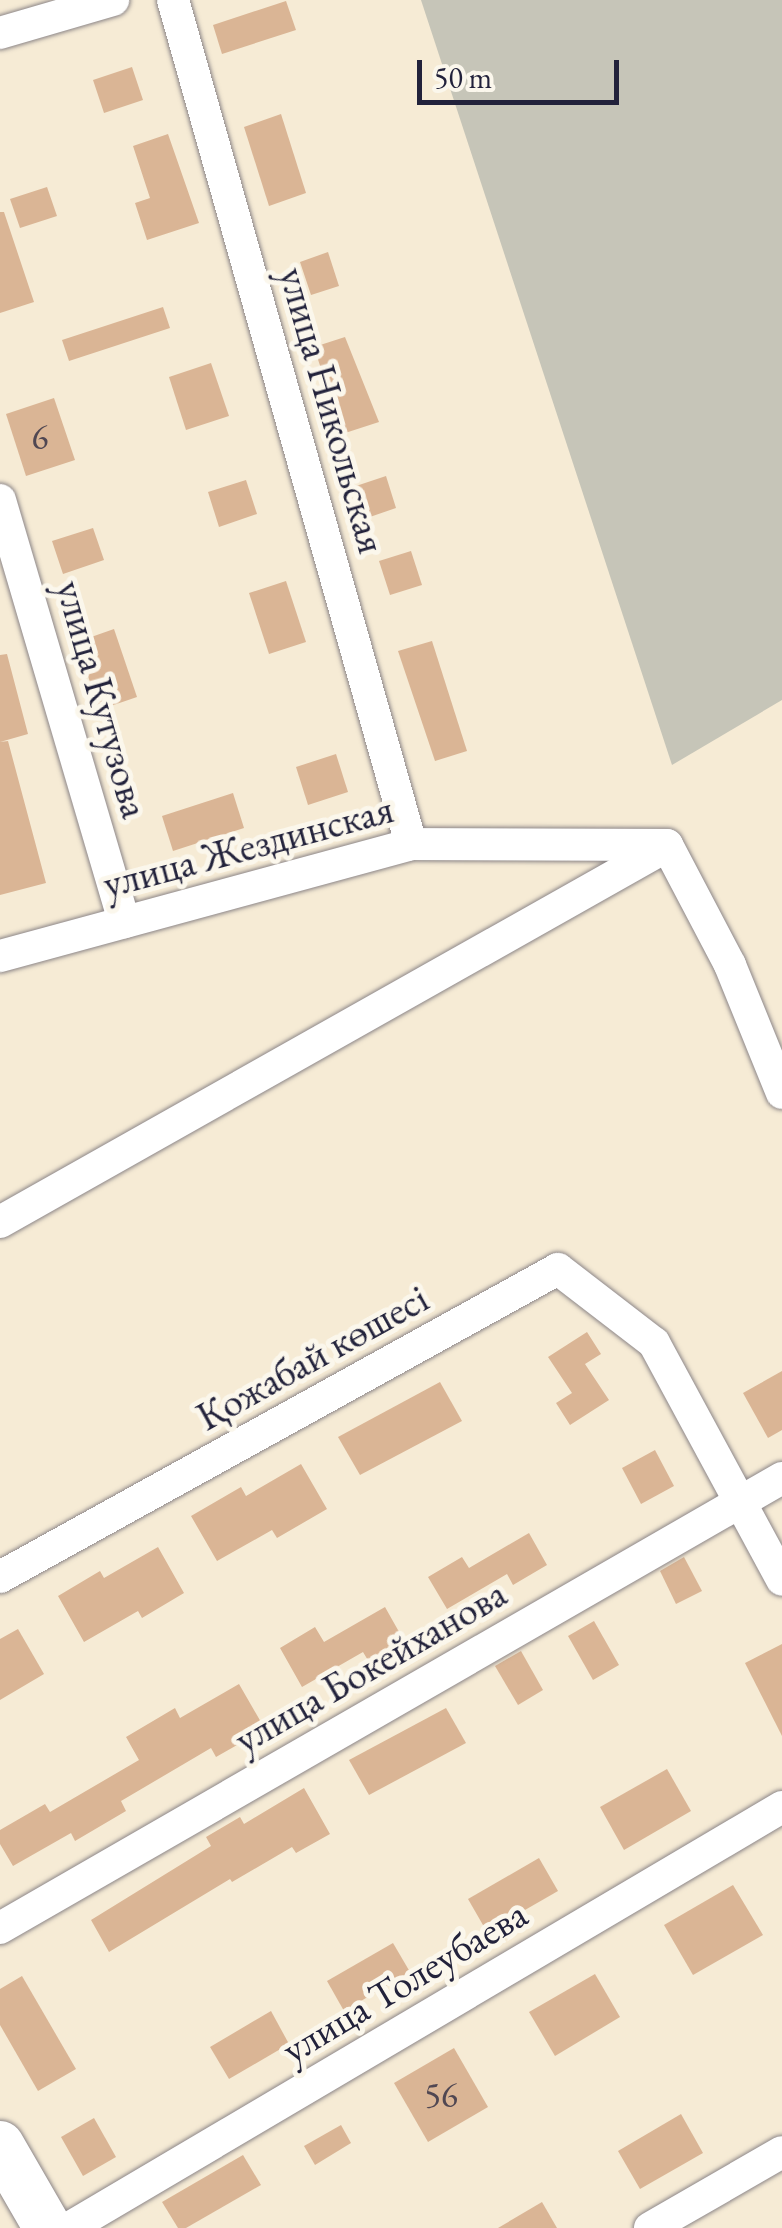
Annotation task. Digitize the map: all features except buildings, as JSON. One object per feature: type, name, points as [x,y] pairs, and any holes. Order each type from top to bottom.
[{"type":"street","points":[[0,33],[113,0]]},
{"type":"street","name":"улица Никольская","points":[[173,0],[411,844]]},
{"type":"street","name":"улица Кутузова","points":[[0,500],[124,922]]},
{"type":"street","name":"улица Жездинская","points":[[0,956],[411,844],[667,846]]},
{"type":"street","points":[[0,1222],[667,846],[730,965],[782,1094]]},
{"type":"street","name":"Қожабай көшесі","points":[[0,1578],[558,1269],[654,1343],[738,1503]]},
{"type":"street","name":"улица Бокейханова","points":[[0,1928],[782,1478]]},
{"type":"street","points":[[738,1503],[782,1580]]},
{"type":"street","name":"улица Толеубаева","points":[[69,2228],[782,1807]]},
{"type":"street","points":[[0,2144],[48,2228]]},
{"type":"street","points":[[650,2228],[782,2152]]},
{"type":"shaded area","points":[[421,0],[782,0],[782,700],[672,765]]}]
